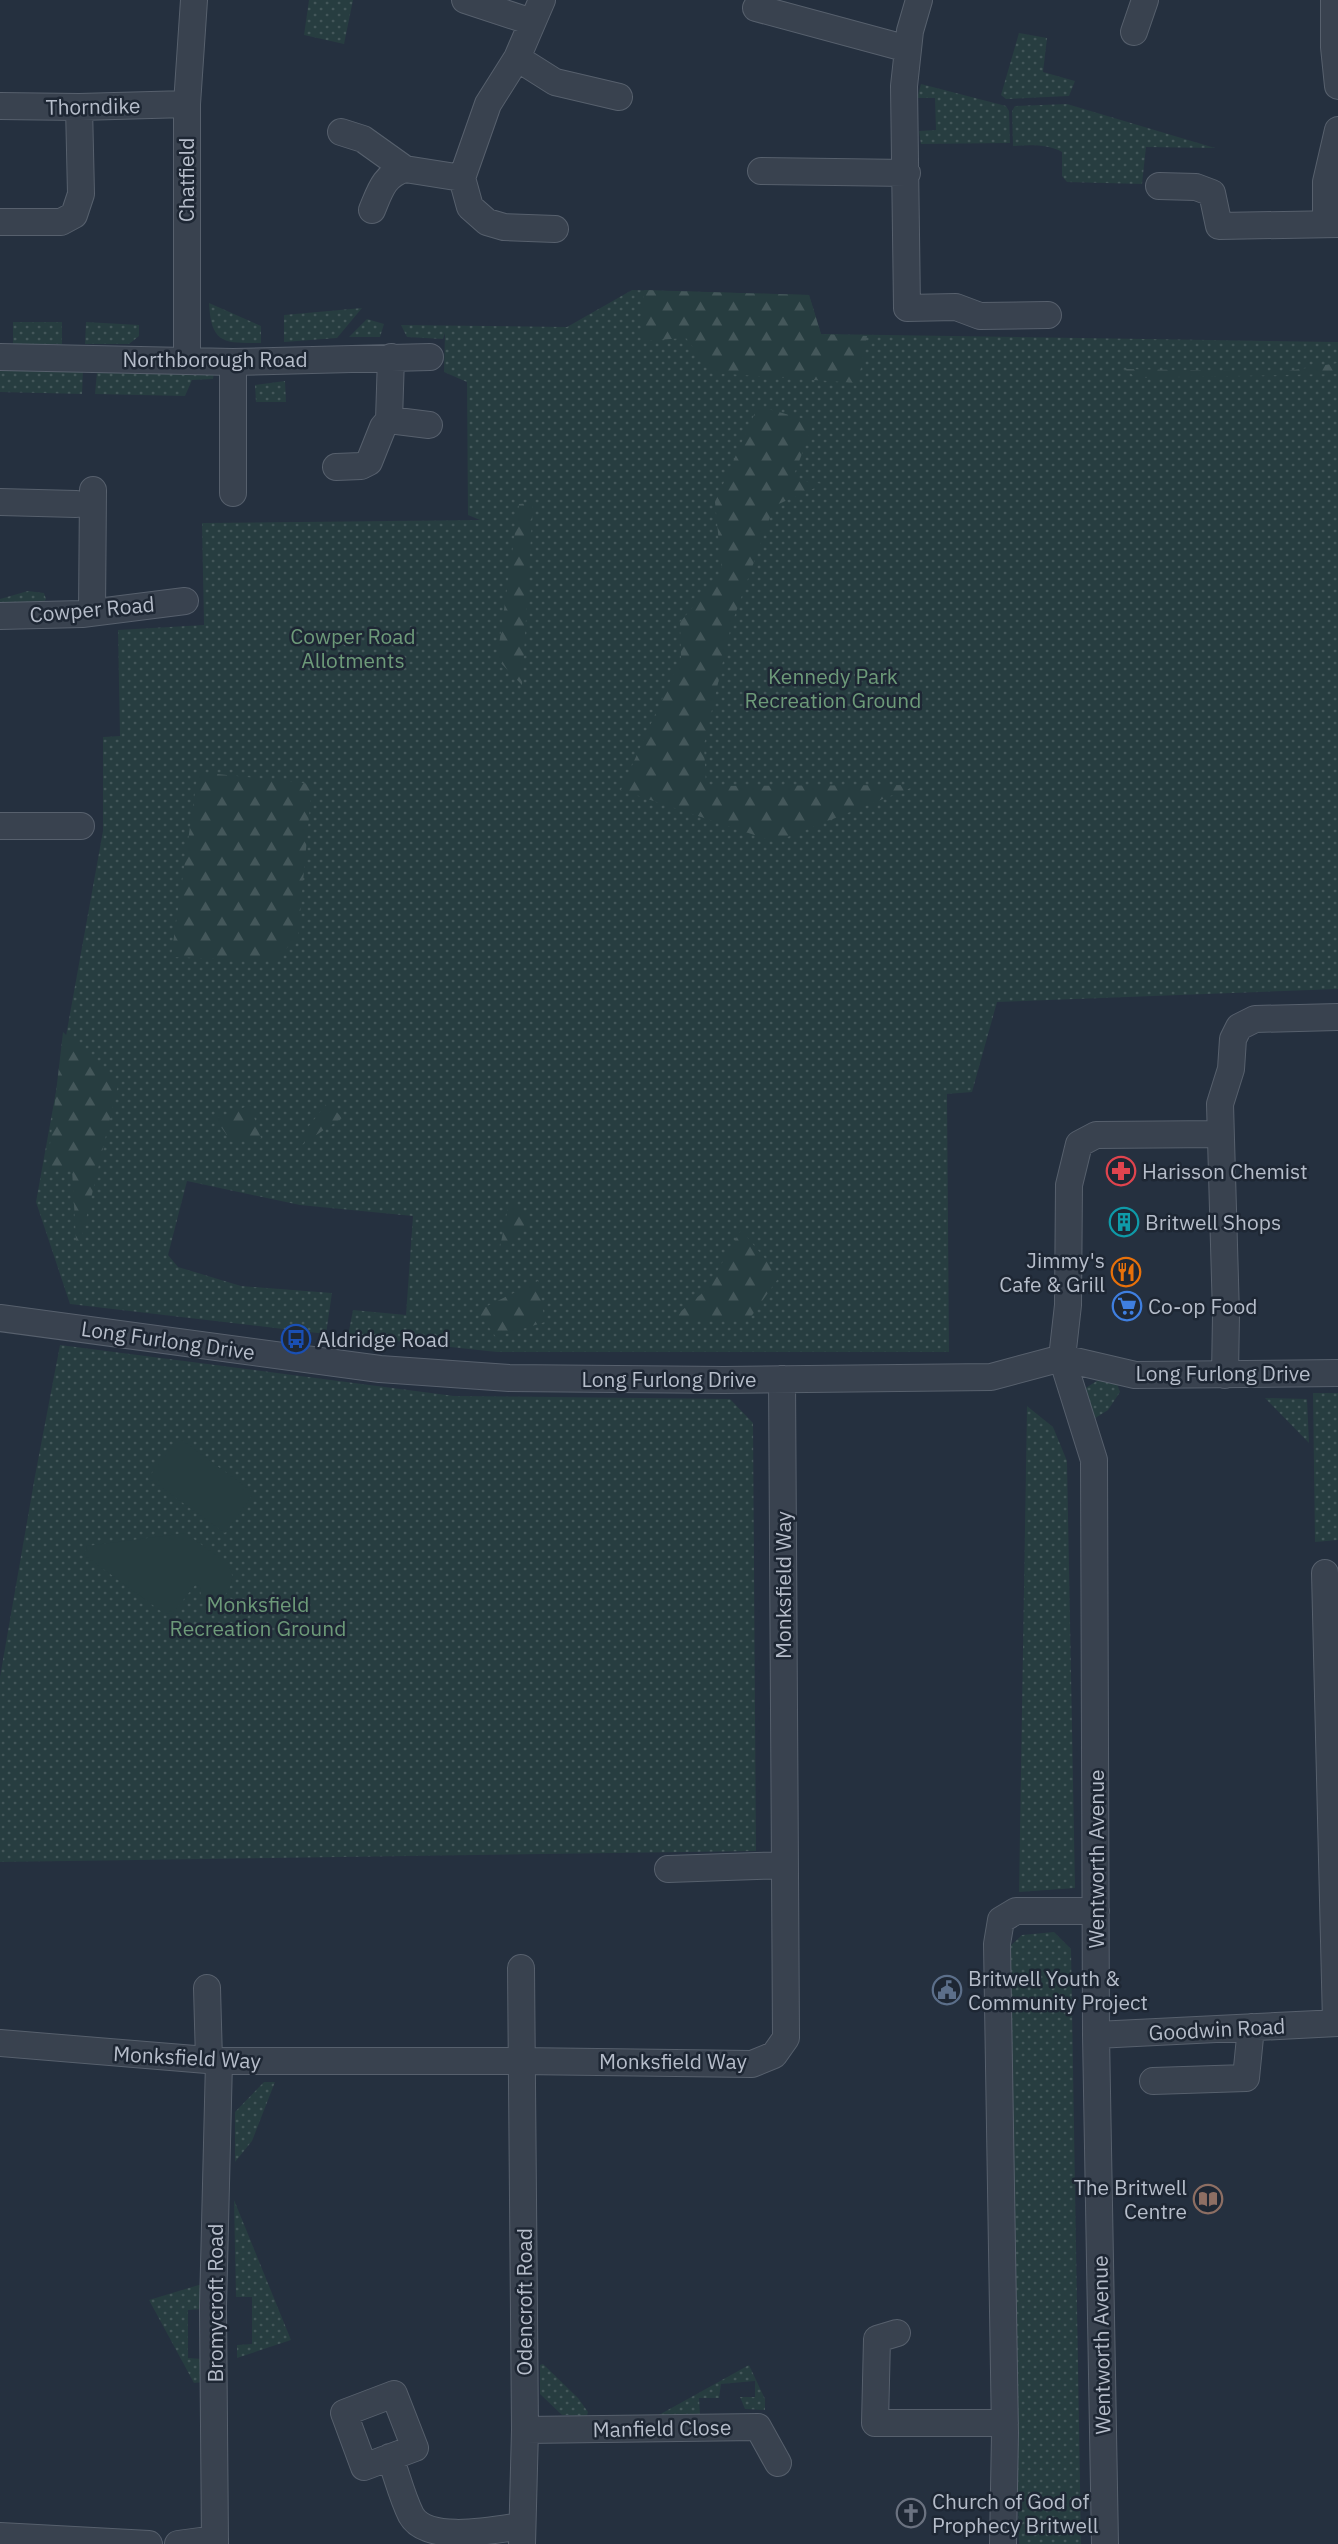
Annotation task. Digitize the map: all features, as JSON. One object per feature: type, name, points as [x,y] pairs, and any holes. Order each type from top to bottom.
[{"type":"street","name":"Chatfield","points":[[187,361],[187,104],[194,0]]},
{"type":"street","points":[[465,0],[537,11],[518,58],[488,104],[462,178],[470,207],[487,222],[504,227],[555,229]]},
{"type":"street","points":[[919,0],[910,31],[904,86],[907,173],[907,308],[956,307],[980,316],[1048,315]]},
{"type":"street","points":[[1134,32],[1145,0]]},
{"type":"street","points":[[1334,0],[1334,47],[1338,86]]},
{"type":"street","points":[[756,8],[909,49]]},
{"type":"street","points":[[518,58],[555,82],[619,97]]},
{"type":"street","name":"Thorndike","points":[[0,106],[79,107],[187,104]]},
{"type":"street","points":[[0,222],[61,222],[74,215],[81,194],[79,107]]},
{"type":"street","points":[[1159,186],[1196,187],[1212,193],[1219,226],[1332,224],[1326,182],[1338,130]]},
{"type":"street","points":[[340,132],[363,139],[405,169],[462,178]]},
{"type":"street","points":[[372,210],[382,184],[396,172],[405,169]]},
{"type":"street","points":[[761,171],[907,173]]},
{"type":"street","name":"Northborough Road","points":[[0,357],[233,362],[430,357]]},
{"type":"street","points":[[336,467],[361,466],[369,462],[383,427],[389,420],[391,357]]},
{"type":"street","points":[[233,362],[233,493]]},
{"type":"street","points":[[389,420],[429,425]]},
{"type":"street","points":[[0,502],[85,497],[92,612]]},
{"type":"street","name":"Cowper Road","points":[[0,616],[92,612],[185,601]]},
{"type":"street","points":[[0,826],[81,826]]},
{"type":"street","points":[[1225,1375],[1226,1315],[1219,1134],[1220,1104],[1231,1069],[1233,1040],[1239,1027],[1255,1019],[1338,1017]]},
{"type":"street","points":[[1062,1358],[1068,1305],[1069,1185],[1079,1144],[1096,1135],[1219,1134]]},
{"type":"street","name":"Long Furlong Drive","points":[[0,1318],[380,1369],[509,1378],[991,1377],[1062,1358],[1135,1375],[1338,1373]]},
{"type":"street","name":"Wentworth Avenue","points":[[1062,1358],[1094,1460],[1096,2035],[1105,2544]]},
{"type":"street","name":"Monksfield Way","points":[[0,2043],[214,2061],[752,2064],[774,2055],[786,2038],[783,1865],[782,1379]]},
{"type":"street","points":[[1325,1573],[1337,2024]]},
{"type":"street","points":[[668,1869],[783,1865]]},
{"type":"street","points":[[1003,2544],[1005,2423],[997,1944],[1001,1920],[1016,1911],[1096,1911]]},
{"type":"street","name":"Odencroft Road","points":[[521,1968],[525,2430],[522,2535]]},
{"type":"street","name":"Bromycroft Road","points":[[207,1988],[214,2061],[215,2542]]},
{"type":"street","name":"Goodwin Road","points":[[1096,2035],[1337,2024]]},
{"type":"street","points":[[1154,2081],[1246,2078],[1251,2027]]},
{"type":"street","points":[[897,2333],[878,2338],[875,2424],[1005,2423]]},
{"type":"street","name":"Manfield Close","points":[[525,2430],[758,2427],[778,2463]]},
{"type":"street","points":[[390,2457],[412,2517],[425,2529],[456,2534],[522,2535]]},
{"type":"street","points":[[0,2536],[148,2544]]},
{"type":"street","points":[[178,2544],[215,2542]]},
{"type":"green space","points":[[309,0],[353,0],[344,44],[304,35]]},
{"type":"green space","points":[[1019,33],[1047,38],[1043,72],[1075,81],[1069,96],[1006,99],[1001,95]]},
{"type":"green space","points":[[921,84],[1006,106],[1009,111],[1010,143],[921,144],[919,131],[936,130],[935,98],[917,98]]},
{"type":"green space","points":[[1067,104],[1215,148],[1146,147],[1142,184],[1067,182],[1062,176],[1062,152],[1045,146],[1013,146],[1012,111],[1015,106]]},
{"type":"green space","name":"Kennedy Park Recreation Ground","points":[[632,290],[809,295],[821,334],[1338,342],[1338,989],[997,1002],[972,1092],[947,1094],[949,1352],[497,1352],[348,1336],[353,1310],[406,1315],[413,1216],[300,1205],[187,1181],[168,1255],[178,1267],[241,1286],[332,1293],[326,1334],[70,1304],[36,1202],[103,831],[103,737],[120,736],[118,630],[204,625],[202,523],[480,520],[468,515],[467,382],[444,372],[445,333],[443,339],[407,337],[401,325],[567,327]]},
{"type":"green space","points":[[644,290],[809,295],[821,334],[867,336],[858,383],[713,373],[686,338],[641,341]]},
{"type":"green space","points":[[209,303],[261,326],[261,343],[238,343],[222,339],[213,327]]},
{"type":"green space","points":[[362,308],[337,338],[284,342],[284,315]]},
{"type":"green space","points":[[367,319],[384,324],[380,337],[349,337]]},
{"type":"green space","points":[[13,322],[62,322],[62,344],[13,344]]},
{"type":"green space","points":[[86,322],[139,325],[139,336],[129,344],[85,344]]},
{"type":"green space","points":[[1338,363],[1338,374],[1137,378],[1124,369],[1281,372]]},
{"type":"green space","points":[[0,370],[83,370],[82,394],[0,392]]},
{"type":"green space","points":[[97,372],[214,373],[213,379],[192,380],[185,396],[95,394]]},
{"type":"green space","points":[[285,381],[286,402],[256,402],[255,385]]},
{"type":"green space","points":[[758,406],[814,422],[792,480],[824,484],[774,506],[731,626],[704,745],[706,786],[918,785],[775,842],[621,790],[681,657],[680,622],[722,573],[715,502]]},
{"type":"green space","points":[[533,503],[522,685],[497,659],[519,504]]},
{"type":"green space","points":[[28,591],[44,593],[46,599],[40,608],[0,607],[0,599]]},
{"type":"green space","points":[[198,772],[312,784],[298,936],[275,961],[171,957]]},
{"type":"green space","points":[[63,1032],[118,1085],[77,1257],[72,1169],[47,1170]]},
{"type":"green space","points":[[328,1102],[342,1118],[286,1155]]},
{"type":"green space","points":[[250,1105],[261,1138],[232,1142],[215,1119]]},
{"type":"green space","points":[[510,1198],[529,1222],[499,1252]]},
{"type":"green space","points":[[741,1230],[780,1276],[748,1321],[672,1319],[707,1289]]},
{"type":"green space","points":[[538,1281],[545,1322],[496,1337],[477,1311]]},
{"type":"green space","name":"Monksfield Recreation Ground","points":[[60,1345],[454,1396],[730,1399],[753,1423],[756,1851],[0,1862],[0,1677]]},
{"type":"green space","points":[[1100,1379],[1116,1381],[1120,1392],[1108,1410],[1089,1422],[1084,1389]]},
{"type":"green space","points":[[1313,1393],[1338,1393],[1338,1540],[1315,1542]]},
{"type":"green space","points":[[1265,1398],[1307,1399],[1309,1443]]},
{"type":"green space","points":[[1027,1406],[1053,1427],[1067,1461],[1075,1888],[1019,1892]]},
{"type":"green space","points":[[179,1438],[254,1493],[225,1533],[148,1478]]},
{"type":"green space","points":[[186,1533],[215,1554],[230,1569],[232,1581],[222,1598],[216,1601],[209,1601],[201,1597],[200,1587],[196,1584],[173,1613],[165,1614],[84,1555],[87,1546]]},
{"type":"green space","points":[[1054,1932],[1071,1949],[1081,2544],[1019,2544],[1005,1951],[1022,1935]]},
{"type":"green space","points":[[264,2082],[275,2082],[252,2141],[235,2162],[235,2112]]},
{"type":"green space","points":[[234,2200],[291,2340],[237,2358],[237,2345],[252,2344],[252,2297],[236,2297]]},
{"type":"green space","points":[[202,2284],[203,2309],[188,2310],[188,2358],[203,2359],[203,2382],[194,2383],[149,2300]]},
{"type":"green space","points":[[543,2364],[578,2398],[588,2412],[587,2416],[562,2415],[540,2394],[540,2365]]},
{"type":"green space","points":[[749,2365],[765,2399],[765,2410],[745,2409],[740,2397],[755,2397],[755,2381],[721,2384],[719,2398],[699,2398],[700,2415],[713,2414],[713,2417],[657,2416]]},
{"type":"place","name":"Harisson Chemist","points":[[1121,1171]]},
{"type":"place","name":"Britwell Shops","points":[[1124,1222]]},
{"type":"place","name":"Jimmy's Cafe & Grill","points":[[1126,1272]]},
{"type":"place","name":"Co-op Food","points":[[1127,1306]]},
{"type":"place","name":"Aldridge Road","points":[[296,1339]]},
{"type":"place","name":"Britwell Youth & Community Project","points":[[947,1990]]},
{"type":"place","name":"The Britwell Centre","points":[[1208,2199]]},
{"type":"place","name":"Church of God of Prophecy Britwell","points":[[911,2513]]},
{"type":"park label","name":"Cowper Road Allotments","points":[[353,648]]}]
